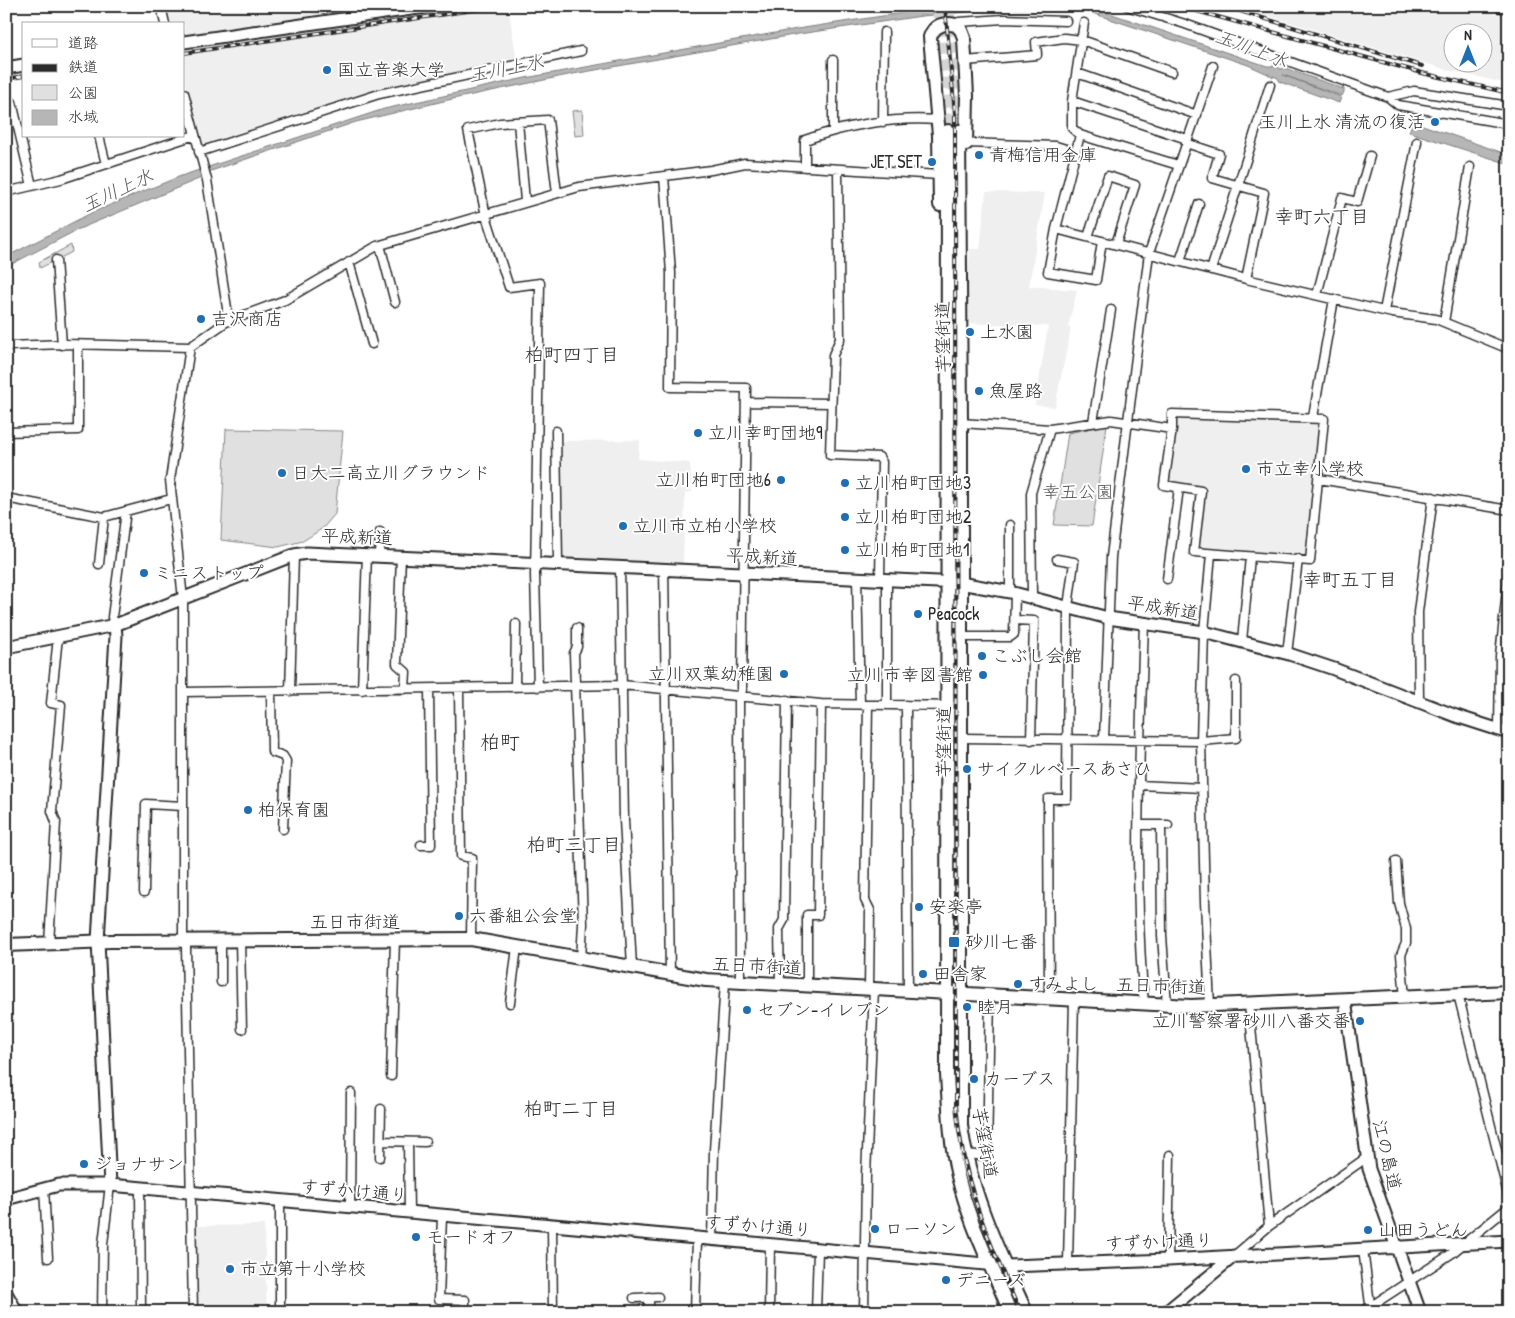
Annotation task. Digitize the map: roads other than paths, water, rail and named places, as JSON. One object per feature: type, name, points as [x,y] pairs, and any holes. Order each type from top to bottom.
[{"type":"main road","points":[[950,23],[958,27],[964,38],[965,61],[966,234],[954,294],[941,229],[930,37],[936,27],[950,23]]},
{"type":"main road","name":"芋窪街道","points":[[953,131],[954,294],[947,582],[947,1074],[953,1154],[958,1177],[971,1220],[1010,1312]]},
{"type":"main road","name":"芋窪街道","points":[[954,294],[961,423],[962,994],[960,1104],[966,1154],[981,1205],[1026,1312]]},
{"type":"main road","name":"五日市街道","points":[[6,946],[98,941],[471,939],[725,982],[1167,1005],[1210,1006],[1509,992]]},
{"type":"street","points":[[161,6],[165,22]]},
{"type":"street","points":[[185,42],[432,6]]},
{"type":"street","points":[[1127,6],[1228,39],[1388,97],[1398,105],[1509,124]]},
{"type":"street","points":[[1501,6],[1509,6]]},
{"type":"street","points":[[960,22],[1004,19],[1066,20]]},
{"type":"street","points":[[1084,23],[1072,102],[1072,128],[1080,135],[1178,165]]},
{"type":"street","points":[[884,32],[884,122]]},
{"type":"street","points":[[965,61],[1038,55],[1036,42],[1064,38],[1082,40],[1172,72]]},
{"type":"street","points":[[199,152],[379,94],[581,51]]},
{"type":"street","points":[[833,60],[833,131]]},
{"type":"street","points":[[6,68],[22,65]]},
{"type":"street","points":[[1104,739],[1111,557],[1149,253],[1213,66]]},
{"type":"street","points":[[1077,73],[1197,115]]},
{"type":"street","points":[[1211,270],[1270,85]]},
{"type":"street","points":[[1388,97],[1414,91],[1509,106]]},
{"type":"street","points":[[185,97],[207,180],[228,308],[226,322]]},
{"type":"street","points":[[6,103],[12,102],[32,186]]},
{"type":"street","points":[[1072,102],[1187,141],[1218,154],[1212,178],[1264,193],[1246,279]]},
{"type":"street","points":[[805,167],[805,140],[833,131],[910,118],[936,120]]},
{"type":"street","points":[[538,687],[536,562],[540,283],[508,287],[486,216],[468,130],[518,122],[548,120],[557,193]]},
{"type":"street","points":[[518,122],[525,201]]},
{"type":"street","points":[[6,192],[106,164],[195,135]]},
{"type":"street","points":[[1080,135],[1056,229],[1048,272],[1096,280],[1102,241]]},
{"type":"street","points":[[99,138],[106,164]]},
{"type":"street","points":[[1384,311],[1417,142]]},
{"type":"street","points":[[966,143],[1056,146],[1076,152]]},
{"type":"street","points":[[1317,295],[1342,198],[1357,202],[1370,156]]},
{"type":"street","points":[[6,346],[78,345],[190,348],[226,322],[280,302],[380,245],[486,216],[525,201],[579,187],[745,163],[939,175]]},
{"type":"street","points":[[1444,322],[1470,167]]},
{"type":"street","points":[[838,170],[840,339],[833,355],[830,455],[879,458],[882,462],[887,705]]},
{"type":"street","points":[[664,176],[671,273],[670,387],[746,388],[741,696],[740,982]]},
{"type":"street","points":[[1088,237],[1108,176],[1135,185],[1116,244]]},
{"type":"street","points":[[1180,261],[1199,204]]},
{"type":"street","points":[[1056,229],[1246,279],[1384,311],[1415,315],[1444,322],[1509,350]]},
{"type":"street","points":[[380,245],[395,302]]},
{"type":"street","points":[[56,260],[62,345]]},
{"type":"street","points":[[349,262],[372,344]]},
{"type":"street","points":[[1313,417],[1334,299]]},
{"type":"street","points":[[1093,422],[1111,310]]},
{"type":"street","points":[[6,432],[78,430],[78,345]]},
{"type":"street","points":[[190,348],[172,464],[171,499],[183,599],[183,941],[186,946],[193,1312]]},
{"type":"street","points":[[746,402],[831,403]]},
{"type":"street","points":[[1172,414],[1313,417],[1324,419],[1310,561],[1194,552],[1201,491],[1164,485],[1172,429],[1172,414]]},
{"type":"street","points":[[961,423],[1050,429],[1111,420],[1172,429]]},
{"type":"street","points":[[1032,598],[1031,493],[1050,429]]},
{"type":"street","points":[[556,431],[558,563]]},
{"type":"street","points":[[1319,479],[1509,510]]},
{"type":"street","points":[[1167,579],[1179,488]]},
{"type":"street","points":[[1419,701],[1418,612],[1433,497]]},
{"type":"street","points":[[6,498],[104,517],[171,499]]},
{"type":"street","points":[[102,1312],[103,1244],[110,1185],[98,941],[116,646],[115,626],[112,617],[126,511]]},
{"type":"street","points":[[99,564],[104,517]]},
{"type":"street","points":[[961,637],[1010,638],[1014,634],[1015,620],[1012,592],[1010,524]]},
{"type":"street","points":[[379,555],[380,532]]},
{"type":"street","name":"平成新道","points":[[6,647],[115,626],[294,555],[307,553],[947,582],[1012,592],[1108,618],[1204,632],[1242,641],[1334,668],[1504,732]]},
{"type":"street","points":[[1210,1006],[1201,741],[1204,632],[1211,554]]},
{"type":"street","points":[[290,691],[294,555]]},
{"type":"street","points":[[362,690],[367,555]]},
{"type":"street","points":[[401,556],[397,664],[406,672],[405,689]]},
{"type":"street","points":[[1242,641],[1250,557]]},
{"type":"street","points":[[1049,999],[1048,799],[1067,799],[1068,607],[1074,562],[1057,559]]},
{"type":"street","points":[[1287,654],[1298,559]]},
{"type":"street","points":[[620,566],[624,820],[632,967]]},
{"type":"street","points":[[664,568],[664,688],[670,974]]},
{"type":"street","points":[[1504,732],[1500,656],[1509,571]]},
{"type":"street","points":[[857,579],[864,704],[865,900],[870,910],[871,989],[864,1312]]},
{"type":"street","points":[[1015,620],[1034,621],[1031,740]]},
{"type":"street","points":[[1144,622],[1139,785],[1139,946],[1144,1004]]},
{"type":"street","points":[[515,687],[516,624]]},
{"type":"street","points":[[577,628],[577,647],[574,653],[583,924],[581,959]]},
{"type":"street","points":[[49,944],[56,822],[52,811],[61,705],[52,703],[58,637]]},
{"type":"street","points":[[961,738],[1140,741],[1201,741],[1236,738],[1236,680]]},
{"type":"street","points":[[184,692],[622,685],[821,704],[961,706]]},
{"type":"street","points":[[421,845],[430,845],[429,689]]},
{"type":"street","points":[[459,689],[461,856],[472,858],[471,939]]},
{"type":"street","points":[[272,692],[272,752],[283,756],[286,762],[283,829]]},
{"type":"street","points":[[780,984],[779,929],[784,920],[787,700]]},
{"type":"street","points":[[808,986],[807,915],[818,915],[821,704]]},
{"type":"street","points":[[906,706],[908,991]]},
{"type":"street","points":[[1139,785],[1202,788]]},
{"type":"street","points":[[144,892],[146,804],[183,806]]},
{"type":"street","points":[[1139,825],[1165,825],[1162,936],[1167,1005]]},
{"type":"street","points":[[1396,861],[1399,903],[1406,929],[1406,942],[1401,955],[1405,996]]},
{"type":"street","points":[[391,1076],[395,939]]},
{"type":"street","points":[[220,940],[221,982]]},
{"type":"street","points":[[240,940],[242,1029]]},
{"type":"street","points":[[510,1003],[516,947]]},
{"type":"street","points":[[712,1240],[714,1159],[725,982]]},
{"type":"street","points":[[1458,994],[1509,1198]]},
{"type":"street","points":[[966,1154],[987,1156],[990,996]]},
{"type":"street","points":[[1068,1263],[1074,1000]]},
{"type":"street","name":"江の島道","points":[[1344,1000],[1366,1158],[1420,1312]]},
{"type":"street","points":[[1248,1004],[1269,1226]]},
{"type":"street","points":[[350,1208],[351,1093]]},
{"type":"street","points":[[380,1158],[381,1109]]},
{"type":"street","points":[[381,1141],[425,1142]]},
{"type":"street","points":[[408,1142],[409,1213]]},
{"type":"street","points":[[1168,1260],[1170,1155]]},
{"type":"street","points":[[1166,1312],[1269,1226],[1366,1158]]},
{"type":"street","name":"すずかけ通り","points":[[6,1199],[44,1188],[73,1184],[110,1185],[280,1202],[1007,1266],[1168,1260],[1509,1241]]},
{"type":"street","points":[[44,1188],[48,1258]]},
{"type":"street","points":[[140,1188],[142,1312]]},
{"type":"street","points":[[280,1202],[280,1312]]},
{"type":"street","points":[[1362,1312],[1370,1309],[1408,1280],[1465,1244],[1509,1207]]},
{"type":"street","points":[[442,1216],[439,1299],[465,1300],[465,1312]]},
{"type":"street","points":[[552,1226],[553,1312]]},
{"type":"street","points":[[695,1312],[697,1238]]},
{"type":"street","points":[[769,1312],[770,1245]]},
{"type":"street","points":[[1363,1249],[1370,1309]]},
{"type":"street","points":[[816,1312],[818,1250]]},
{"type":"street","points":[[6,1293],[17,1312]]},
{"type":"street","points":[[634,1298],[658,1297]]},
{"type":"street","points":[[649,1298],[649,1312]]},
{"type":"water","points":[[948,6],[1094,8],[1267,66],[1285,68],[1344,89],[1344,92],[1342,96],[1283,75],[1341,97],[1339,103],[1280,82],[1278,78],[1273,76],[1273,78],[1248,65],[1089,12],[1009,8],[922,16],[799,34],[573,74],[448,100],[356,122],[211,171],[201,178],[79,229],[6,267],[6,257],[91,213],[134,195],[181,176],[384,109],[525,78],[797,29]]},
{"type":"water","points":[[1414,122],[1509,155],[1509,164],[1409,132],[1411,127],[1407,124]]},
{"type":"tunnel","points":[[938,6],[948,131]]},
{"type":"tunnel","points":[[948,6],[959,131]]},
{"type":"railway","points":[[185,53],[500,6]]},
{"type":"railway","points":[[945,6],[955,114],[956,1105],[959,1134],[971,1186],[997,1260],[1020,1312]]},
{"type":"railway","points":[[1178,6],[1426,74],[1509,93]]},
{"type":"railway","points":[[1223,6],[1422,66]]},
{"type":"railway","points":[[6,79],[22,76]]},
{"type":"place","name":"国立音楽大学","points":[[327,70]]},
{"type":"place","name":"玉川上水 清流の復活","points":[[1435,122]]},
{"type":"place","name":"青梅信用金庫","points":[[979,155]]},
{"type":"place","name":"JET SET","points":[[932,162]]},
{"type":"place","name":"吉沢商店","points":[[201,319]]},
{"type":"place","name":"上水園","points":[[970,332]]},
{"type":"place","name":"魚屋路","points":[[979,391]]},
{"type":"place","name":"立川幸町団地9","points":[[698,433]]},
{"type":"place","name":"市立幸小学校","points":[[1246,469]]},
{"type":"place","name":"日大二高立川グラウンド","points":[[282,473]]},
{"type":"place","name":"立川柏町団地6","points":[[781,480]]},
{"type":"place","name":"立川柏町団地3","points":[[845,483]]},
{"type":"place","name":"立川柏町団地2","points":[[845,517]]},
{"type":"place","name":"立川市立柏小学校","points":[[623,526]]},
{"type":"place","name":"立川柏町団地1","points":[[845,550]]},
{"type":"place","name":"ミニストップ","points":[[144,573]]},
{"type":"place","name":"Peacock","points":[[918,614]]},
{"type":"place","name":"こぶし会館","points":[[982,656]]},
{"type":"place","name":"立川双葉幼稚園","points":[[784,674]]},
{"type":"place","name":"立川市幸図書館","points":[[983,675]]},
{"type":"place","name":"サイクルベースあさひ","points":[[967,769]]},
{"type":"place","name":"柏保育園","points":[[248,810]]},
{"type":"place","name":"安楽亭","points":[[919,907]]},
{"type":"place","name":"六番組公会堂","points":[[459,916]]},
{"type":"place","name":"砂川七番","points":[[954,942]]},
{"type":"place","name":"田舎家","points":[[923,974]]},
{"type":"place","name":"すみよし","points":[[1018,984]]},
{"type":"place","name":"睦月","points":[[967,1007]]},
{"type":"place","name":"セブン-イレブン","points":[[747,1010]]},
{"type":"place","name":"立川警察署砂川八番交番","points":[[1360,1021]]},
{"type":"place","name":"カーブス","points":[[974,1079]]},
{"type":"place","name":"ジョナサン","points":[[84,1164]]},
{"type":"place","name":"ローソン","points":[[875,1229]]},
{"type":"place","name":"山田うどん","points":[[1368,1230]]},
{"type":"place","name":"モードオフ","points":[[416,1237]]},
{"type":"place","name":"市立第十小学校","points":[[230,1269]]},
{"type":"place","name":"デニーズ","points":[[946,1280]]},
{"type":"district","name":"幸町六丁目","points":[[1322,216]]},
{"type":"district","name":"柏町四丁目","points":[[572,354]]},
{"type":"district","name":"幸町五丁目","points":[[1350,579]]},
{"type":"district","name":"柏町","points":[[500,742]]},
{"type":"district","name":"柏町三丁目","points":[[574,844]]},
{"type":"district","name":"柏町二丁目","points":[[571,1108]]},
{"type":"water label","name":"玉川上水","points":[[1252,48]]},
{"type":"water label","name":"玉川上水","points":[[506,68]]},
{"type":"water label","name":"玉川上水","points":[[117,190]]},
{"type":"park label","name":"幸五公園","points":[[1078,492]]}]
